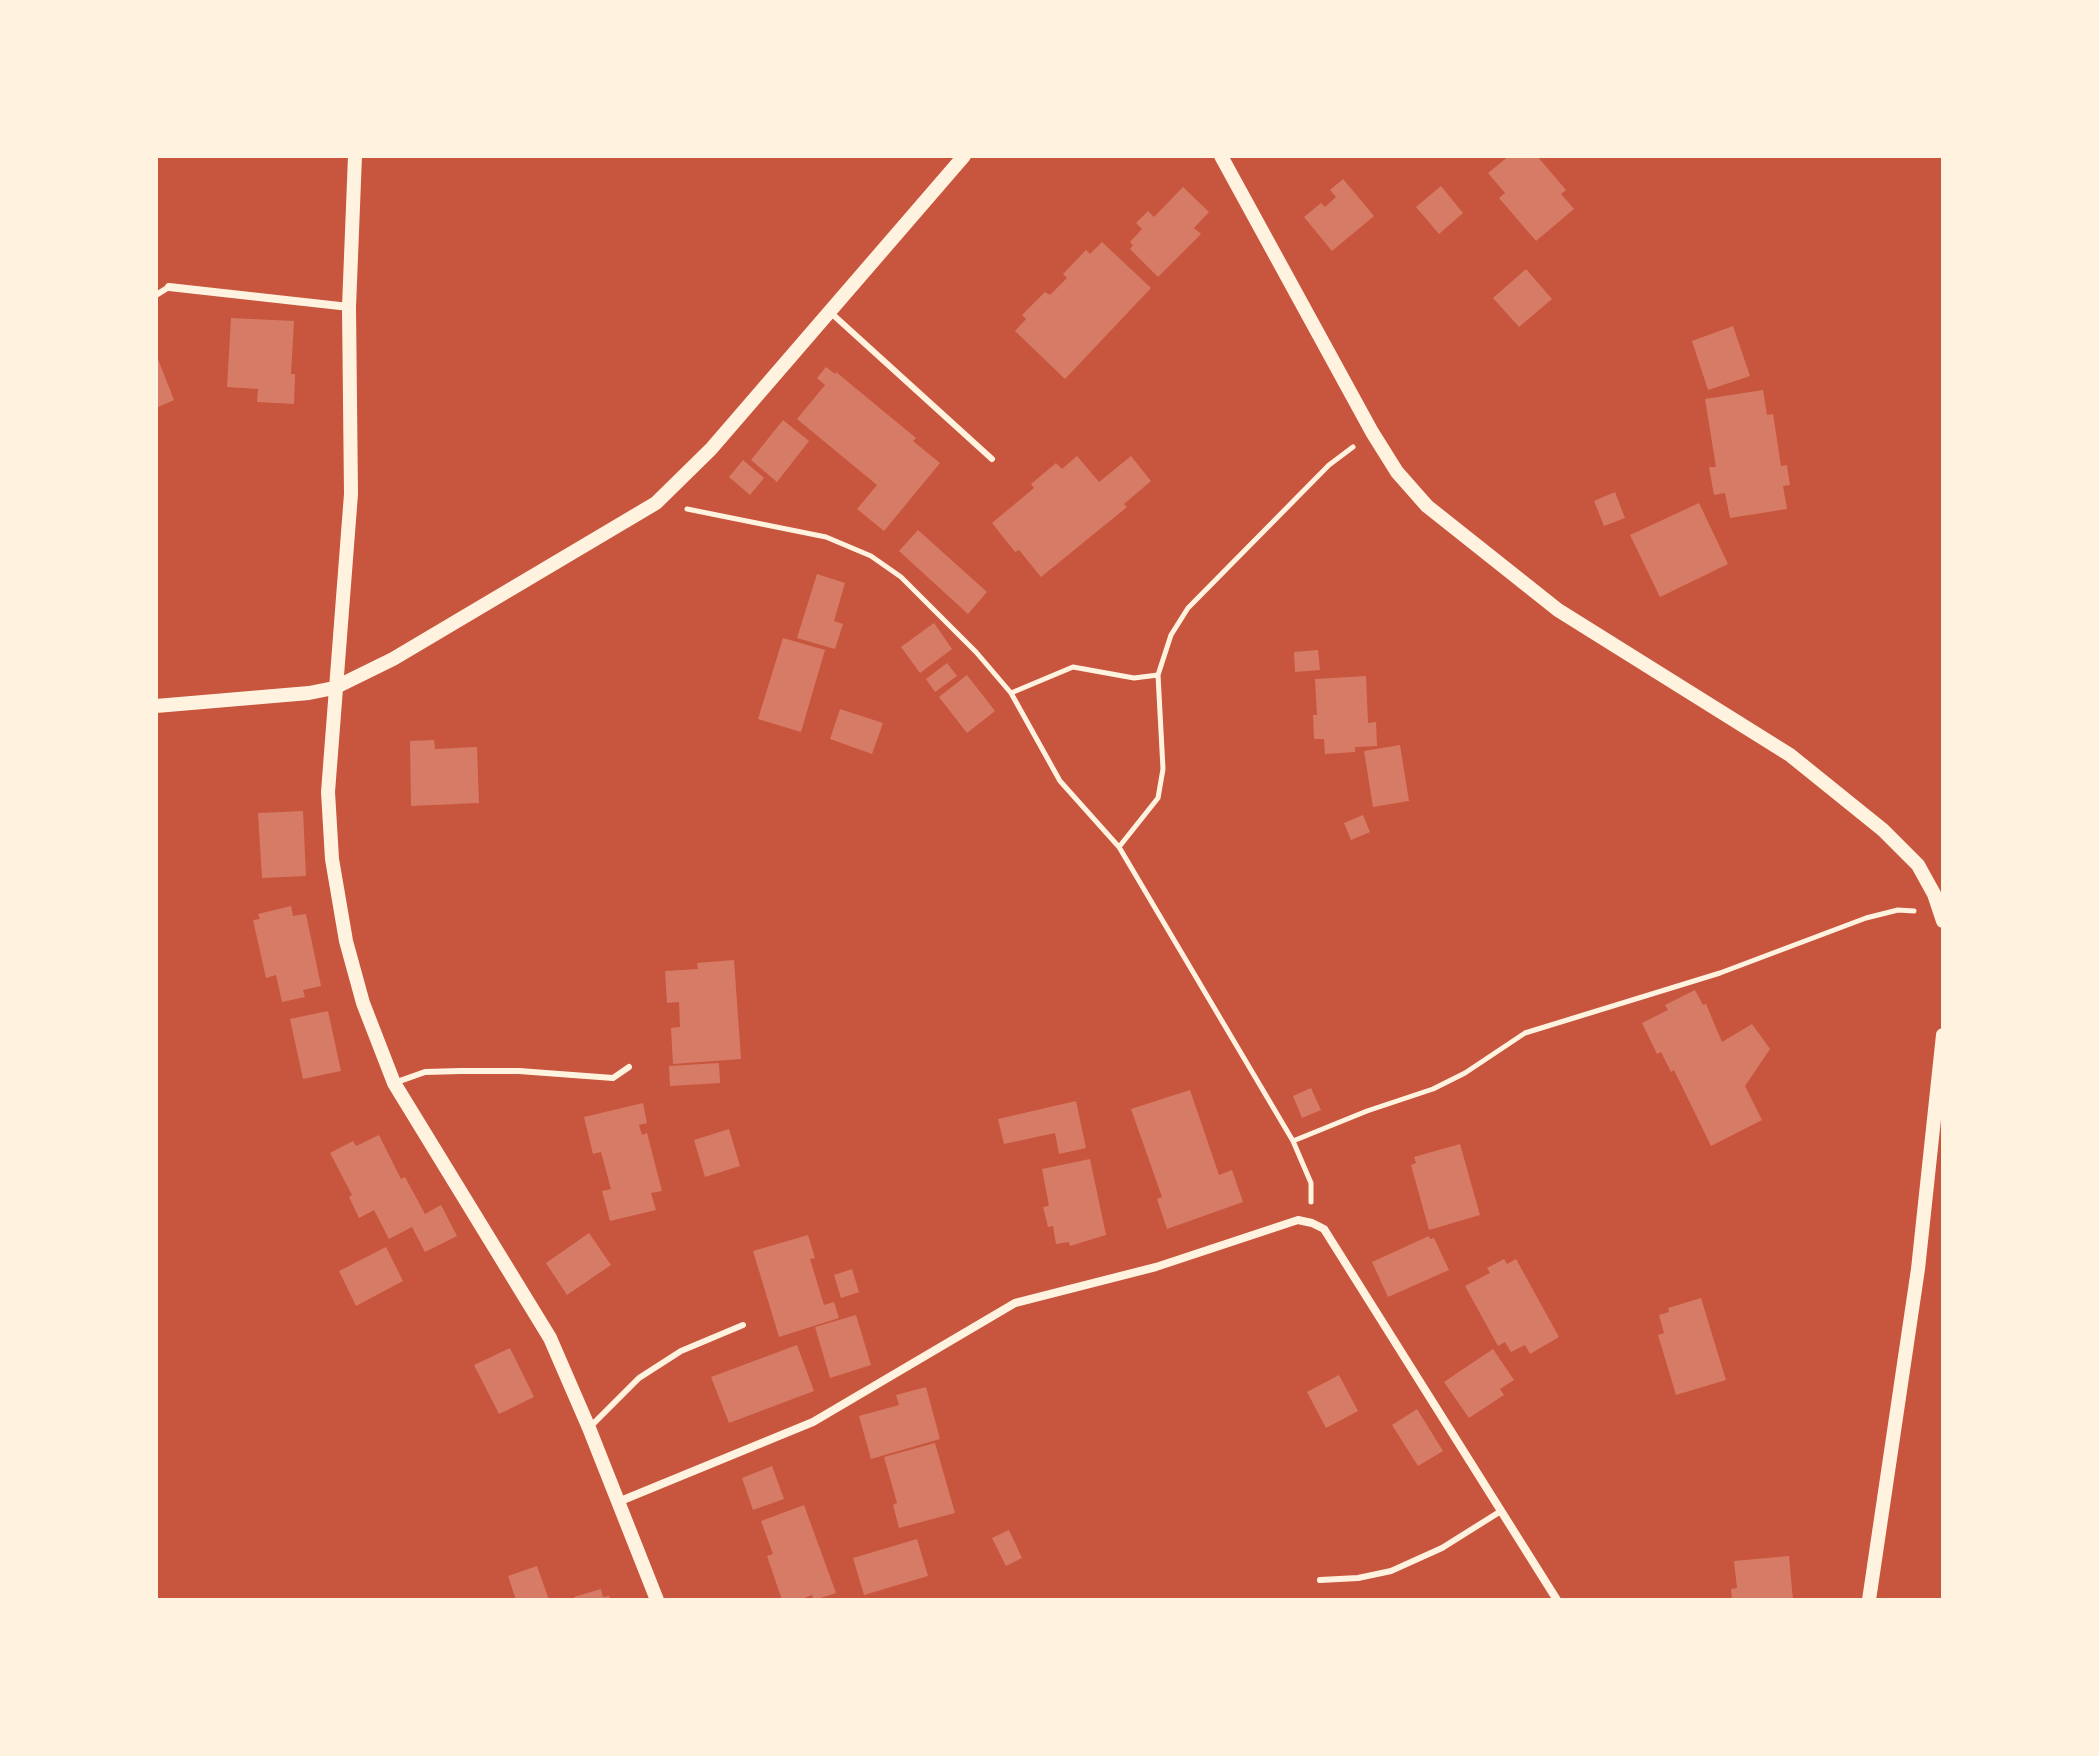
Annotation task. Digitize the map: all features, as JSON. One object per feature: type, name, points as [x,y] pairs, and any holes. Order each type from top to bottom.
[{"type":"street","points":[[355,156],[349,307],[351,494],[328,792],[332,859],[346,941],[363,1003],[394,1083],[550,1338],[657,1600]]},
{"type":"street","points":[[156,706],[309,693],[334,688],[393,659],[656,503],[711,449],[964,156]]},
{"type":"street","points":[[1221,156],[1372,432],[1397,472],[1427,506],[1558,610],[1790,755],[1883,830],[1918,865],[1942,917]]},
{"type":"street","points":[[169,287],[349,307]]},
{"type":"street","points":[[1869,1600],[1918,1269],[1943,1035]]},
{"type":"street","points":[[617,1503],[813,1422],[1015,1303],[1156,1267],[1298,1220],[1324,1229],[1557,1600]]},
{"type":"lane","points":[[156,286],[169,287]]},
{"type":"lane","points":[[156,295],[169,287]]},
{"type":"lane","points":[[830,312],[992,459]]},
{"type":"lane","points":[[394,1083],[425,1072],[460,1071],[519,1071],[613,1078],[629,1067]]},
{"type":"lane","points":[[589,1428],[639,1378],[681,1351],[743,1325]]},
{"type":"lane","points":[[1320,1580],[1358,1578],[1391,1571],[1442,1548],[1501,1511]]},
{"type":"path","points":[[1119,847],[1158,798],[1163,769],[1158,675],[1171,635],[1188,608],[1329,465],[1372,432]]},
{"type":"path","points":[[656,503],[826,537],[871,556],[901,577],[938,613],[1011,693],[1060,781],[1119,847],[1293,1141],[1311,1183],[1312,1223]]},
{"type":"path","points":[[1011,693],[1073,667],[1134,678],[1158,675]]},
{"type":"path","points":[[1293,1141],[1433,1089],[1465,1073],[1525,1033],[1720,973],[1866,918],[1898,910],[1942,917]]},
{"type":"building","points":[[1509,156],[1537,156],[1566,190],[1561,194],[1574,209],[1536,241],[1499,198],[1505,193],[1488,173]]},
{"type":"building","points":[[1343,179],[1374,216],[1332,251],[1304,217],[1321,203],[1325,207],[1336,197],[1330,190]]},
{"type":"building","points":[[1441,186],[1463,213],[1439,234],[1416,207]]},
{"type":"building","points":[[1183,187],[1209,212],[1194,228],[1201,234],[1158,277],[1130,249],[1133,245],[1130,242],[1142,229],[1136,223],[1148,211],[1154,217]]},
{"type":"building","points":[[1102,242],[1151,288],[1065,379],[1015,331],[1026,319],[1022,315],[1045,292],[1050,295],[1067,278],[1063,274],[1086,250],[1090,254]]},
{"type":"building","points":[[1526,269],[1552,299],[1519,327],[1493,298]]},
{"type":"building","points":[[231,318],[294,321],[291,374],[295,374],[294,404],[257,402],[258,389],[227,387]]},
{"type":"building","points":[[1733,326],[1750,376],[1708,390],[1692,341]]},
{"type":"building","points":[[156,354],[174,400],[156,408]]},
{"type":"building","points":[[826,367],[916,438],[913,441],[940,463],[884,531],[857,509],[877,485],[797,419],[825,385],[817,378]]},
{"type":"building","points":[[1763,390],[1767,415],[1773,414],[1781,466],[1787,465],[1790,485],[1783,486],[1787,509],[1730,518],[1725,493],[1714,495],[1709,467],[1716,467],[1705,399]]},
{"type":"building","points":[[783,420],[809,441],[777,482],[751,460]]},
{"type":"building","points":[[1077,456],[1099,482],[1131,456],[1151,481],[1124,504],[1127,507],[1041,577],[1019,550],[1015,552],[992,523],[1034,488],[1031,484],[1056,463],[1062,469]]},
{"type":"building","points":[[743,460],[764,478],[750,495],[729,477]]},
{"type":"building","points":[[1615,492],[1625,518],[1604,526],[1594,501]]},
{"type":"building","points":[[1699,503],[1728,564],[1660,597],[1630,535]]},
{"type":"building","points":[[918,530],[987,592],[968,614],[899,551]]},
{"type":"building","points":[[817,574],[845,583],[834,621],[843,624],[835,649],[797,638]]},
{"type":"building","points":[[934,623],[952,649],[920,673],[901,647]]},
{"type":"building","points":[[783,638],[825,650],[801,732],[758,719]]},
{"type":"building","points":[[1318,650],[1320,670],[1295,672],[1294,652]]},
{"type":"building","points":[[947,663],[957,676],[935,692],[926,679]]},
{"type":"building","points":[[967,675],[995,711],[967,733],[939,697]]},
{"type":"building","points":[[1366,676],[1368,723],[1376,722],[1377,746],[1355,747],[1355,752],[1325,754],[1324,739],[1314,739],[1313,715],[1317,715],[1315,679]]},
{"type":"building","points":[[840,709],[883,723],[872,754],[830,739]]},
{"type":"building","points":[[434,740],[435,749],[477,747],[479,803],[411,806],[410,741]]},
{"type":"building","points":[[1400,745],[1409,801],[1373,807],[1364,751]]},
{"type":"building","points":[[303,811],[306,876],[262,878],[258,813]]},
{"type":"building","points":[[1363,815],[1370,832],[1351,840],[1344,823]]},
{"type":"building","points":[[291,906],[293,916],[306,914],[321,986],[303,990],[305,997],[282,1002],[276,975],[266,978],[253,920],[260,919],[258,914]]},
{"type":"building","points":[[734,960],[741,1059],[673,1064],[671,1028],[680,1027],[679,1002],[667,1003],[665,971],[698,969],[697,963]]},
{"type":"building","points":[[1695,990],[1703,1005],[1706,1004],[1722,1042],[1752,1024],[1770,1049],[1745,1086],[1762,1120],[1711,1146],[1674,1070],[1671,1072],[1661,1052],[1657,1054],[1642,1023],[1668,1010],[1665,1005]]},
{"type":"building","points":[[328,1011],[341,1071],[303,1079],[290,1019]]},
{"type":"building","points":[[719,1063],[720,1083],[670,1086],[669,1066]]},
{"type":"building","points":[[1311,1088],[1321,1110],[1302,1118],[1293,1096]]},
{"type":"building","points":[[1190,1090],[1219,1175],[1232,1170],[1243,1202],[1167,1229],[1157,1199],[1162,1197],[1131,1109]]},
{"type":"building","points":[[1076,1101],[1086,1148],[1059,1154],[1055,1133],[1004,1144],[998,1119]]},
{"type":"building","points":[[643,1103],[647,1123],[639,1125],[642,1135],[647,1133],[662,1191],[651,1193],[656,1210],[610,1221],[602,1191],[611,1189],[601,1152],[593,1154],[584,1117]]},
{"type":"building","points":[[729,1129],[740,1166],[705,1177],[694,1140]]},
{"type":"building","points":[[379,1135],[401,1179],[405,1177],[425,1214],[441,1205],[457,1236],[425,1252],[412,1227],[389,1239],[374,1210],[359,1218],[349,1197],[352,1195],[330,1153],[353,1141],[356,1146]]},
{"type":"building","points":[[1460,1144],[1480,1215],[1429,1230],[1411,1165],[1416,1163],[1414,1157]]},
{"type":"building","points":[[1090,1159],[1106,1235],[1070,1246],[1069,1242],[1056,1244],[1053,1226],[1048,1227],[1043,1207],[1049,1206],[1042,1169]]},
{"type":"building","points":[[589,1233],[611,1265],[567,1295],[546,1263]]},
{"type":"building","points":[[808,1235],[815,1258],[810,1259],[824,1305],[834,1302],[839,1318],[779,1337],[753,1251]]},
{"type":"building","points":[[1429,1236],[1430,1239],[1434,1238],[1449,1270],[1388,1297],[1372,1262]]},
{"type":"building","points":[[386,1247],[403,1281],[356,1306],[339,1271]]},
{"type":"building","points":[[1504,1259],[1507,1264],[1516,1259],[1559,1337],[1530,1354],[1525,1345],[1511,1352],[1505,1342],[1498,1346],[1465,1286],[1490,1273],[1487,1268]]},
{"type":"building","points":[[852,1269],[859,1292],[841,1298],[834,1275]]},
{"type":"building","points":[[1701,1298],[1726,1380],[1676,1395],[1658,1335],[1664,1333],[1659,1315],[1669,1312],[1668,1308]]},
{"type":"building","points":[[856,1315],[871,1365],[830,1378],[815,1327]]},
{"type":"building","points":[[797,1345],[814,1391],[729,1423],[711,1377]]},
{"type":"building","points":[[510,1348],[534,1397],[499,1414],[474,1365]]},
{"type":"building","points":[[1493,1349],[1514,1380],[1500,1389],[1504,1395],[1469,1418],[1444,1382]]},
{"type":"building","points":[[1339,1375],[1358,1411],[1326,1428],[1307,1392]]},
{"type":"building","points":[[926,1387],[940,1439],[871,1459],[859,1416],[899,1405],[896,1395]]},
{"type":"building","points":[[1417,1409],[1443,1451],[1418,1466],[1392,1425]]},
{"type":"building","points":[[935,1443],[955,1513],[899,1528],[893,1505],[897,1503],[884,1457]]},
{"type":"building","points":[[772,1466],[784,1499],[753,1510],[742,1478]]},
{"type":"building","points":[[804,1505],[836,1593],[814,1600],[812,1595],[799,1600],[782,1600],[767,1556],[773,1554],[761,1521]]},
{"type":"building","points":[[1009,1530],[1022,1558],[1006,1566],[992,1538]]},
{"type":"building","points":[[917,1539],[928,1576],[864,1595],[853,1558]]},
{"type":"building","points":[[1789,1556],[1793,1600],[1732,1600],[1731,1589],[1737,1588],[1734,1561]]},
{"type":"building","points":[[537,1566],[549,1600],[516,1600],[508,1576]]},
{"type":"building","points":[[601,1589],[603,1597],[609,1596],[611,1600],[575,1600],[574,1597]]}]
